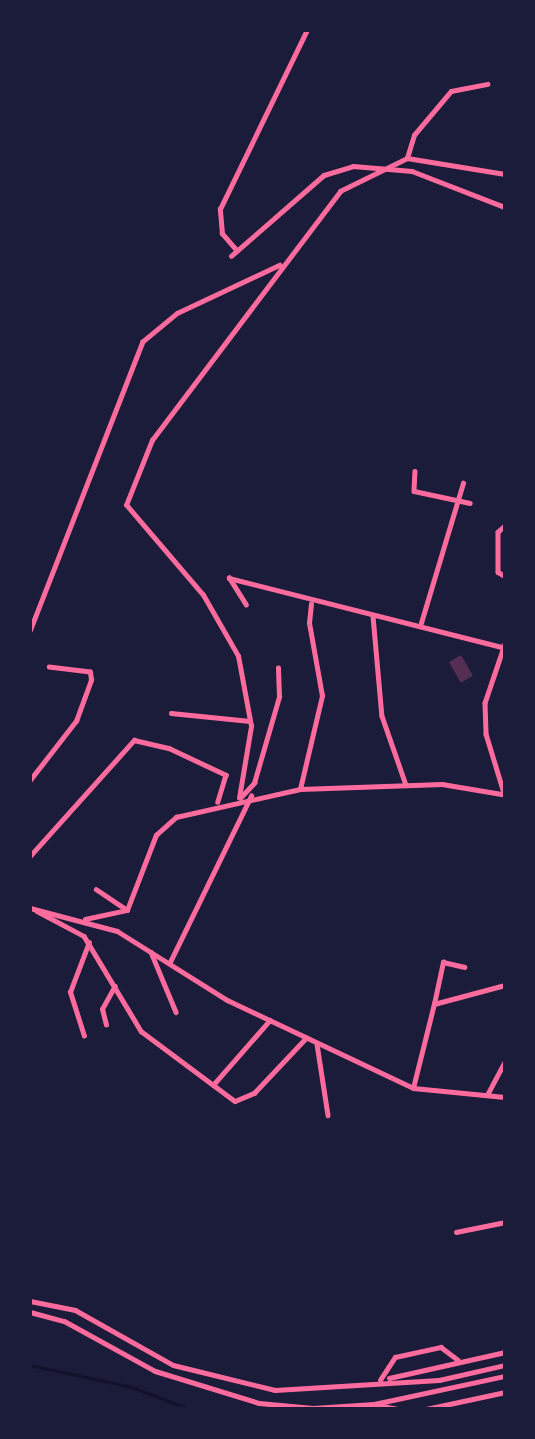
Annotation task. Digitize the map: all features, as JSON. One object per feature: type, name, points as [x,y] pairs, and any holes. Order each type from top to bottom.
[{"type":"main road","points":[[30,908],[85,919],[170,962],[227,1000],[413,1088],[505,1097]]},
{"type":"main road","points":[[30,1301],[75,1310],[152,1356],[243,1385],[275,1390],[380,1380],[439,1380],[505,1365]]},
{"type":"main road","points":[[30,1312],[64,1321],[155,1371],[259,1403],[313,1408],[374,1404],[505,1376]]},
{"type":"main road","points":[[380,1380],[457,1360],[505,1352]]},
{"type":"main road","points":[[426,1409],[505,1392]]},
{"type":"main road","points":[[374,1404],[398,1409]]},
{"type":"street","points":[[237,251],[222,234],[220,209],[307,30]]},
{"type":"street","points":[[407,158],[414,135],[451,91],[486,84]]},
{"type":"street","points":[[231,256],[324,175],[407,158],[505,174]]},
{"type":"street","points":[[385,164],[505,207]]},
{"type":"street","points":[[239,798],[250,721],[238,656],[204,595],[126,505],[152,440],[283,263],[340,191],[385,164]]},
{"type":"street","points":[[30,630],[142,342],[177,313],[283,263]]},
{"type":"street","points":[[415,471],[414,491],[470,503]]},
{"type":"street","points":[[421,623],[463,483]]},
{"type":"street","points":[[505,526],[498,532],[498,572],[505,576]]},
{"type":"street","points":[[127,910],[161,828],[216,804],[300,789],[405,785],[442,784],[503,795],[486,734],[485,703],[504,646],[421,623],[311,604],[228,579],[246,605]]},
{"type":"street","points":[[300,789],[322,695],[309,623],[311,604]]},
{"type":"street","points":[[373,616],[382,716],[405,785]]},
{"type":"street","points":[[30,780],[76,721],[90,672],[49,667]]},
{"type":"street","points":[[239,798],[254,783],[282,686],[278,668]]},
{"type":"street","points":[[171,713],[250,721]]},
{"type":"street","points":[[30,856],[134,740],[169,748],[226,775],[216,804]]},
{"type":"street","points":[[170,962],[251,796]]},
{"type":"street","points":[[96,890],[127,910]]},
{"type":"street","points":[[85,919],[127,910]]},
{"type":"street","points":[[37,911],[89,942],[141,1031],[213,1085],[244,1101],[306,1038]]},
{"type":"street","points":[[84,1036],[70,992],[89,942]]},
{"type":"street","points":[[151,952],[176,1012]]},
{"type":"street","points":[[413,1088],[443,962],[464,967]]},
{"type":"street","points":[[106,1025],[102,1009],[116,985]]},
{"type":"street","points":[[434,1004],[505,985]]},
{"type":"street","points":[[213,1085],[271,1019]]},
{"type":"street","points":[[317,1044],[328,1115]]},
{"type":"street","points":[[487,1095],[505,1061]]},
{"type":"street","points":[[456,1232],[505,1222]]},
{"type":"street","points":[[380,1380],[395,1357],[441,1347],[457,1360]]},
{"type":"building","points":[[461,655],[473,676],[461,683],[449,662]]},
{"type":"waterway","points":[[30,1365],[132,1387],[190,1409]]}]
